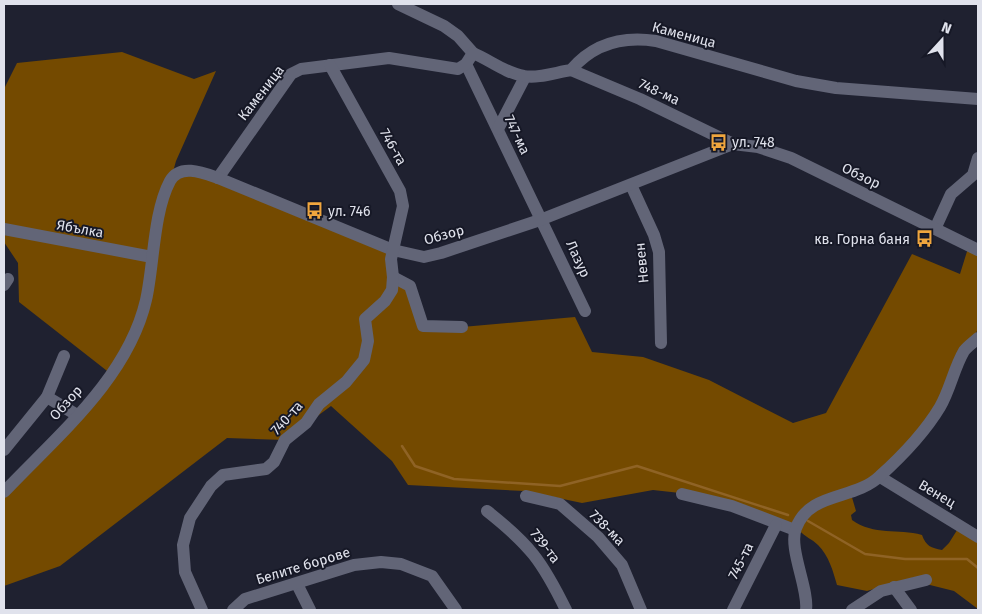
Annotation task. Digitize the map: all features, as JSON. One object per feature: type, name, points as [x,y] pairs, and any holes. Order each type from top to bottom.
[{"type":"street","name":"747-ма","points":[[398,4],[444,26],[458,36],[540,220]]},
{"type":"street","name":"Каменица","points":[[571,70],[582,58],[606,44],[639,39],[656,41],[796,81],[836,88],[978,99]]},
{"type":"street","name":"Каменица","points":[[218,178],[291,74],[301,69],[389,58],[458,69],[469,59]]},
{"type":"street","points":[[469,59],[489,59],[507,71],[525,77],[571,70]]},
{"type":"street","name":"746-та","points":[[330,65],[400,191],[403,206],[393,250]]},
{"type":"street","name":"748-ма","points":[[571,70],[640,99],[733,144]]},
{"type":"street","points":[[498,128],[525,77]]},
{"type":"street","name":"Обзор","points":[[4,492],[77,415],[111,374],[136,332],[146,299],[162,207],[171,180],[181,172],[196,171],[218,178],[393,250],[424,257],[540,220],[733,144],[758,147],[791,158],[978,250]]},
{"type":"street","points":[[935,228],[951,194],[973,175],[978,158]]},
{"type":"street","name":"Невен","points":[[631,184],[654,235],[659,252],[661,343]]},
{"type":"street","name":"Лазур","points":[[540,220],[548,232],[586,311]]},
{"type":"street","name":"Ябълка","points":[[4,228],[152,257]]},
{"type":"street","name":"740-та","points":[[202,610],[185,572],[183,545],[190,518],[211,486],[224,475],[266,469],[274,462],[285,440],[306,423],[319,404],[346,382],[364,360],[368,341],[365,319],[389,295],[393,277],[393,250]]},
{"type":"street","points":[[393,277],[410,286],[423,326],[462,327]]},
{"type":"street","points":[[806,610],[794,530],[803,514],[816,502],[853,493],[880,477],[934,415],[947,395],[965,350],[978,338]]},
{"type":"street","points":[[4,450],[47,397],[64,356]]},
{"type":"street","points":[[47,397],[77,415]]},
{"type":"street","name":"Венец","points":[[880,477],[977,534]]},
{"type":"street","points":[[682,494],[732,506],[776,525],[794,530]]},
{"type":"street","name":"738-ма","points":[[526,496],[560,504],[598,537],[622,565],[641,610]]},
{"type":"street","name":"739-та","points":[[487,512],[517,535],[534,553],[550,577],[566,610]]},
{"type":"street","name":"745-та","points":[[733,610],[776,525]]},
{"type":"street","name":"Белите борове","points":[[233,610],[245,599],[297,584],[354,564],[382,562],[401,564],[432,576],[456,610]]},
{"type":"street","points":[[852,610],[882,591],[926,580]]},
{"type":"street","points":[[297,584],[310,610]]},
{"type":"street","points":[[894,587],[911,610]]},
{"type":"shaded area","points":[[122,52],[194,79],[216,71],[176,161],[171,179],[196,171],[393,250],[393,277],[410,286],[423,326],[462,327],[575,317],[592,352],[643,357],[709,380],[793,423],[826,413],[912,254],[960,274],[969,245],[978,252],[978,329],[934,414],[880,477],[851,494],[856,511],[851,515],[852,520],[869,528],[922,535],[929,546],[942,550],[959,527],[978,539],[978,609],[954,591],[926,584],[915,577],[867,591],[837,585],[825,554],[818,545],[799,530],[816,502],[795,530],[689,494],[653,490],[582,503],[525,491],[408,485],[392,461],[331,406],[285,440],[227,438],[60,566],[4,586],[4,492],[111,374],[19,302],[18,263],[4,242],[4,89],[17,63]]},
{"type":"waterway","points":[[402,446],[415,466],[454,479],[560,486],[637,466],[788,515]]},
{"type":"waterway","points":[[808,521],[865,554],[905,559],[967,559],[978,568]]},
{"type":"place","name":"ул. 748","points":[[718,142]]},
{"type":"place","name":"ул. 746","points":[[314,211]]},
{"type":"place","name":"кв. Горна баня","points":[[924,239]]}]
